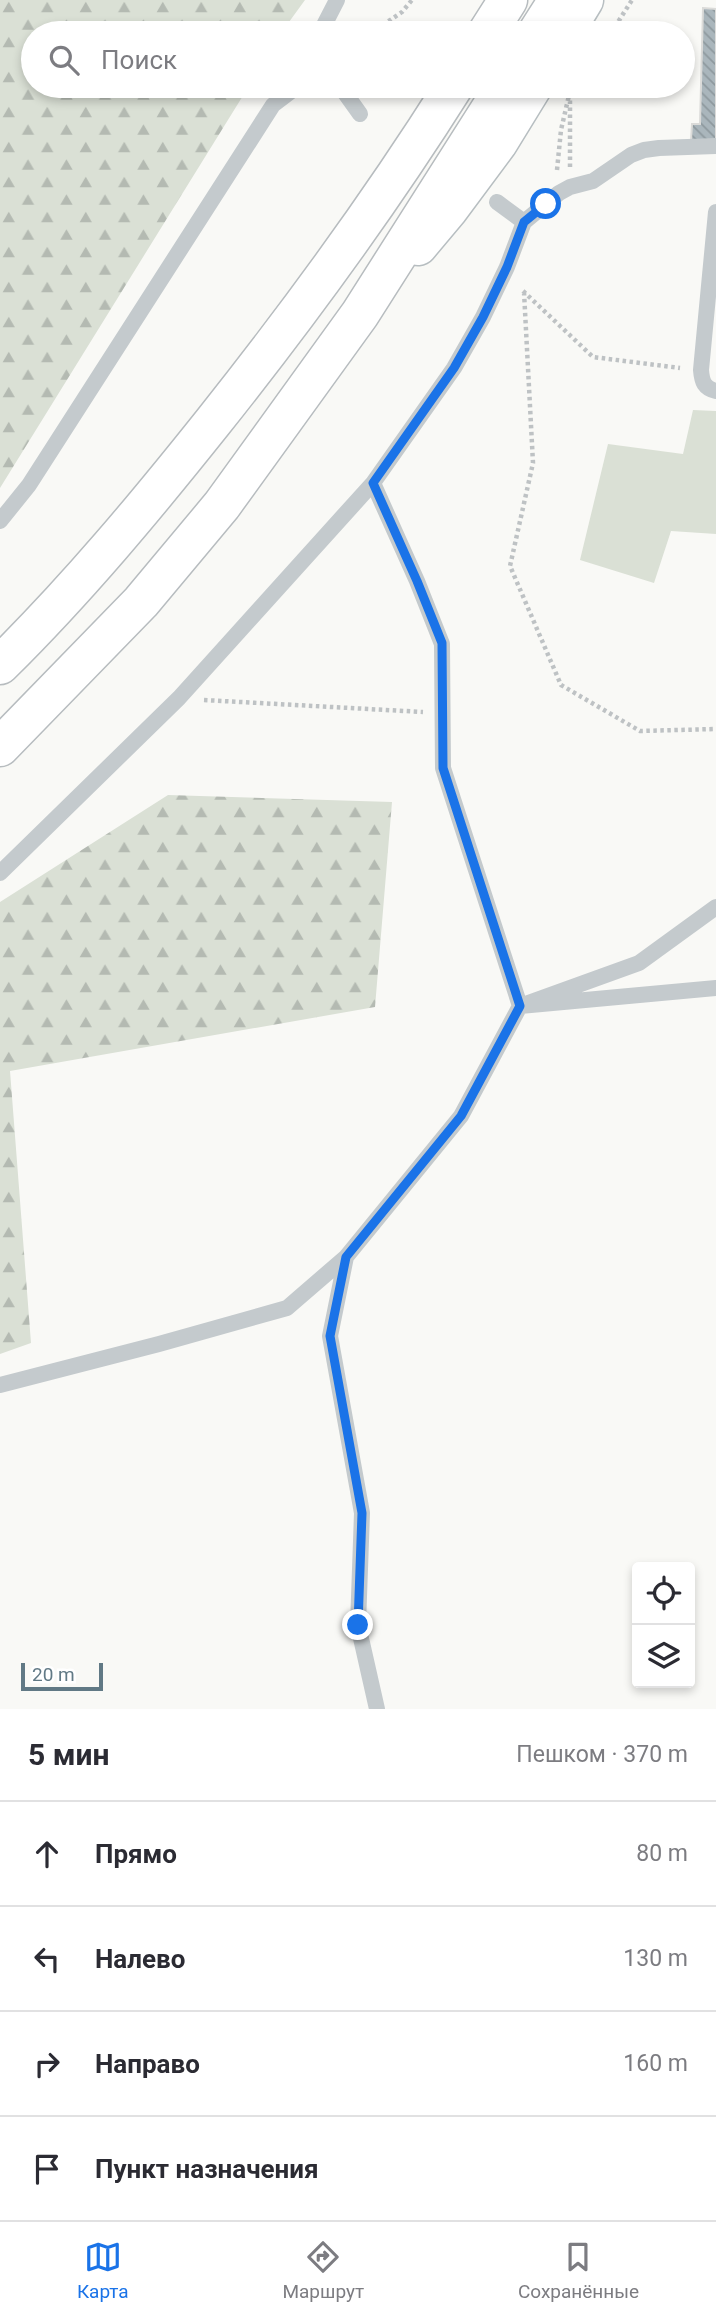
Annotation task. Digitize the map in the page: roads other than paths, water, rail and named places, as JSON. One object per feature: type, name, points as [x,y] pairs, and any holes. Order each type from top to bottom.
[{"type":"main road","points":[[495,21],[508,0]]},
{"type":"main road","points":[[545,21],[558,0]]},
{"type":"main road","points":[[571,21],[584,0]]},
{"type":"main road","points":[[0,665],[106,551],[261,362],[446,98]]},
{"type":"main road","points":[[0,747],[141,602],[222,505],[359,314],[497,98]]},
{"type":"main road","points":[[359,314],[449,209],[498,143],[526,98]]},
{"type":"lane","points":[[326,21],[337,0]]},
{"type":"lane","points":[[0,521],[29,485],[273,104],[281,98]]},
{"type":"lane","points":[[349,98],[360,114]]},
{"type":"lane","points":[[0,873],[179,698],[373,483],[454,368],[501,280],[524,222],[570,187],[593,181],[631,155],[644,150],[716,146]]},
{"type":"lane","points":[[497,202],[524,222]]},
{"type":"lane","points":[[716,212],[701,370],[704,385],[716,391]]},
{"type":"lane","points":[[373,483],[442,643],[443,768],[520,1006]]},
{"type":"lane","points":[[0,1385],[286,1308],[346,1257],[461,1116],[520,1006],[639,963],[716,906]]},
{"type":"lane","points":[[520,1006],[716,988]]},
{"type":"lane","points":[[346,1257],[330,1336],[362,1513],[358,1625],[377,1709]]}]
